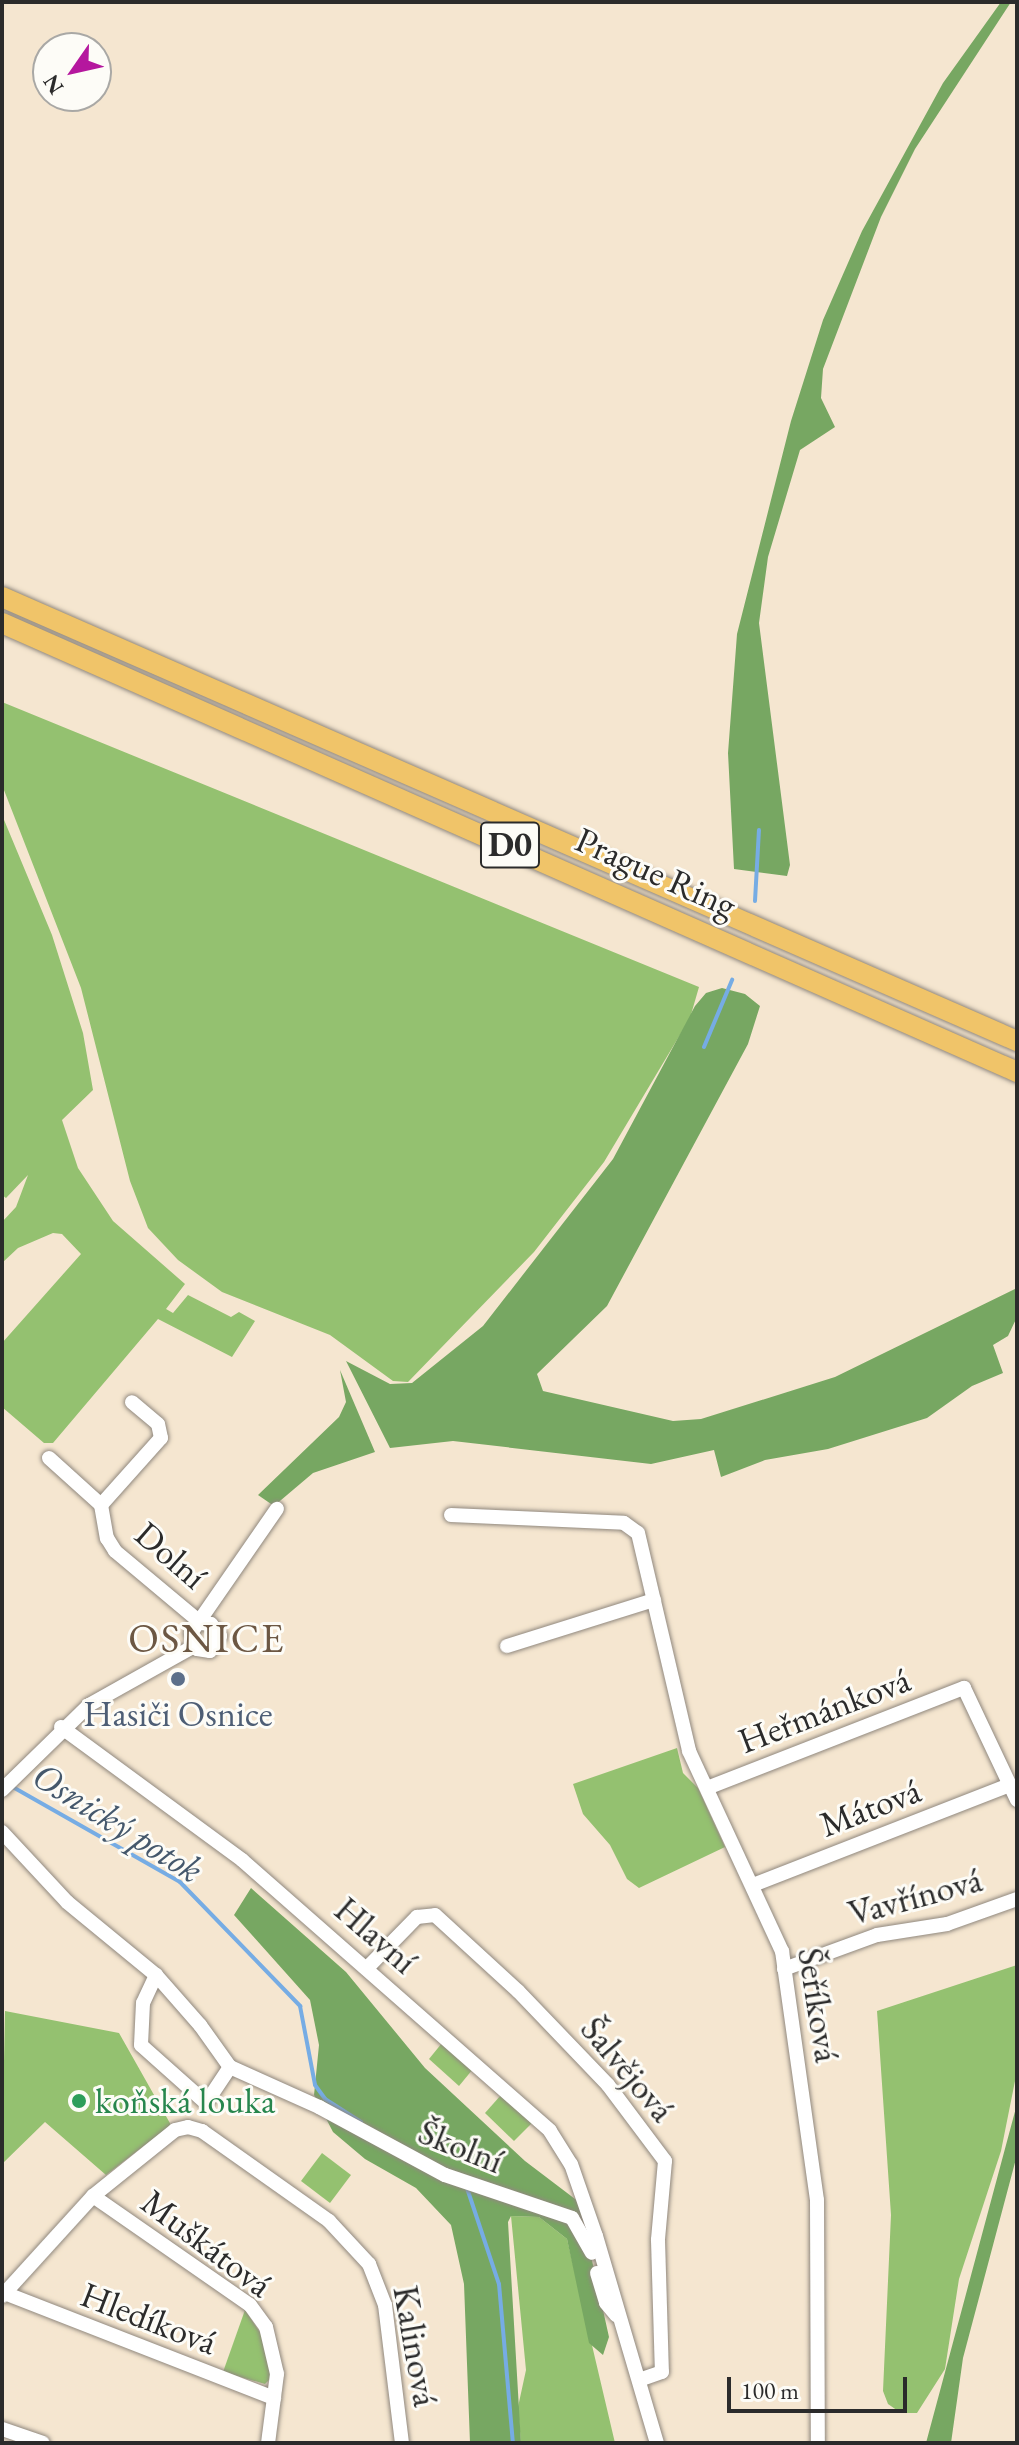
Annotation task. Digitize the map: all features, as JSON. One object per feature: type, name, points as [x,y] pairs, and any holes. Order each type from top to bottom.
[{"type":"highway","name":"Prague Ring","points":[[2,597],[1017,1041]]},
{"type":"highway","name":"Prague Ring","points":[[2,623],[1017,1072]]},
{"type":"street","points":[[101,1505],[161,1438],[158,1424],[132,1402]]},
{"type":"street","name":"Dolní","points":[[49,1458],[101,1505],[107,1538],[115,1551],[201,1623]]},
{"type":"street","points":[[194,1646],[191,1633],[201,1623],[259,1530],[277,1509]]},
{"type":"street","name":"Šeříková","points":[[451,1515],[624,1523],[638,1533],[689,1751],[779,1941],[817,2200],[818,2443]]},
{"type":"street","points":[[507,1646],[654,1600]]},
{"type":"street","points":[[7,1785],[61,1727],[89,1705],[194,1646],[210,1651],[220,1641],[215,1627],[201,1623]]},
{"type":"street","name":"Heřmánková","points":[[707,1788],[964,1688],[1009,1785]]},
{"type":"street","name":"Hlavní","points":[[61,1727],[242,1860],[369,1966],[550,2131],[571,2164],[620,2319]]},
{"type":"street","points":[[1009,1785],[1017,1800]]},
{"type":"street","name":"Mátová","points":[[753,1885],[1009,1785]]},
{"type":"street","name":"Školní","points":[[2,1832],[67,1902],[156,1975],[230,2067],[319,2107],[445,2175],[572,2218],[587,2237],[606,2303],[620,2319]]},
{"type":"street","name":"Vavřínová","points":[[784,1969],[877,1935],[947,1924],[1017,1899]]},
{"type":"street","name":"Šalvějová","points":[[369,1966],[417,1917],[435,1915],[518,1991],[608,2085],[665,2161],[658,2240],[662,2372],[639,2380]]},
{"type":"street","points":[[156,1975],[143,2003],[141,2045],[206,2103],[230,2067]]},
{"type":"street","name":"Kalinová","points":[[3,2294],[93,2196],[175,2130],[188,2127],[329,2221],[369,2264],[385,2305],[402,2443]]},
{"type":"street","name":"Muškátová","points":[[93,2196],[250,2305],[274,2349],[274,2398],[268,2443]]},
{"type":"street","name":"Hledíková","points":[[3,2294],[274,2398]]},
{"type":"street","points":[[620,2319],[657,2443]]},
{"type":"street","points":[[2,2429],[43,2443]]},
{"type":"green space","points":[[1001,2],[1011,2],[915,149],[881,217],[823,369],[821,398],[835,427],[800,450],[768,557],[759,623],[790,865],[787,876],[734,869],[728,753],[737,634],[791,421],[823,320],[862,231],[943,83]]},
{"type":"green space","points":[[2,702],[699,987],[690,1018],[604,1162],[534,1252],[408,1382],[393,1381],[330,1335],[222,1292],[178,1260],[148,1228],[130,1181],[81,988],[2,785]]},
{"type":"green space","points":[[2,815],[52,935],[83,1033],[93,1090],[62,1120],[78,1168],[113,1221],[185,1284],[166,1309],[173,1313],[188,1295],[231,1317],[239,1312],[255,1321],[232,1357],[158,1319],[53,1443],[44,1443],[2,1407],[2,1343],[81,1254],[62,1234],[53,1233],[18,1248],[2,1263],[2,1222],[16,1207],[28,1175],[6,1198],[2,1195]]},
{"type":"green space","points":[[722,988],[745,994],[760,1006],[748,1044],[607,1306],[537,1374],[543,1391],[673,1421],[701,1419],[835,1377],[1017,1288],[1017,1317],[1008,1336],[993,1345],[1003,1373],[972,1386],[927,1418],[828,1449],[765,1460],[721,1477],[714,1450],[651,1464],[453,1441],[390,1448],[346,1361],[390,1384],[412,1383],[483,1326],[613,1159],[695,1006],[706,993]]},
{"type":"green space","points":[[340,1370],[375,1452],[313,1473],[274,1506],[258,1495],[339,1417],[346,1402]]},
{"type":"green space","points":[[677,1748],[683,1773],[698,1788],[725,1847],[639,1888],[627,1879],[610,1845],[583,1814],[573,1784]]},
{"type":"green space","points":[[251,1888],[346,1972],[425,2068],[525,2161],[579,2202],[609,2337],[603,2355],[589,2343],[567,2239],[539,2217],[511,2216],[508,2222],[521,2443],[470,2443],[464,2284],[451,2225],[416,2188],[365,2159],[333,2132],[314,2095],[319,2045],[310,2000],[234,1915]]},
{"type":"green space","points":[[1017,1965],[1017,2071],[1001,2151],[959,2279],[945,2369],[917,2413],[901,2413],[888,2404],[883,2391],[891,2215],[877,2011]]},
{"type":"green space","name":"koňská louka","points":[[5,2011],[119,2033],[171,2125],[106,2175],[45,2122],[2,2164]]},
{"type":"green space","points":[[442,2043],[473,2069],[459,2086],[429,2059]]},
{"type":"green space","points":[[501,2095],[532,2123],[514,2141],[485,2113]]},
{"type":"green space","points":[[1017,2104],[1017,2155],[963,2358],[951,2443],[926,2443]]},
{"type":"green space","points":[[322,2153],[351,2175],[330,2203],[301,2181]]},
{"type":"green space","points":[[511,2216],[539,2217],[567,2239],[615,2443],[521,2443],[518,2407],[526,2370]]},
{"type":"green space","points":[[245,2310],[267,2343],[271,2378],[265,2384],[223,2372]]},
{"type":"waterway","points":[[755,901],[759,830]]},
{"type":"waterway","points":[[704,1047],[732,980]]},
{"type":"waterway","name":"Osnický potok","points":[[11,1786],[180,1882],[300,2006],[315,2085],[325,2099],[361,2122]]},
{"type":"waterway","name":"Osnický potok","points":[[467,2188],[499,2284],[513,2443]]},
{"type":"place","name":"Hasiči Osnice","points":[[178,1679]]},
{"type":"place","name":"koňská louka","points":[[79,2101]]},
{"type":"district","name":"OSNICE","points":[[207,1638]]}]
